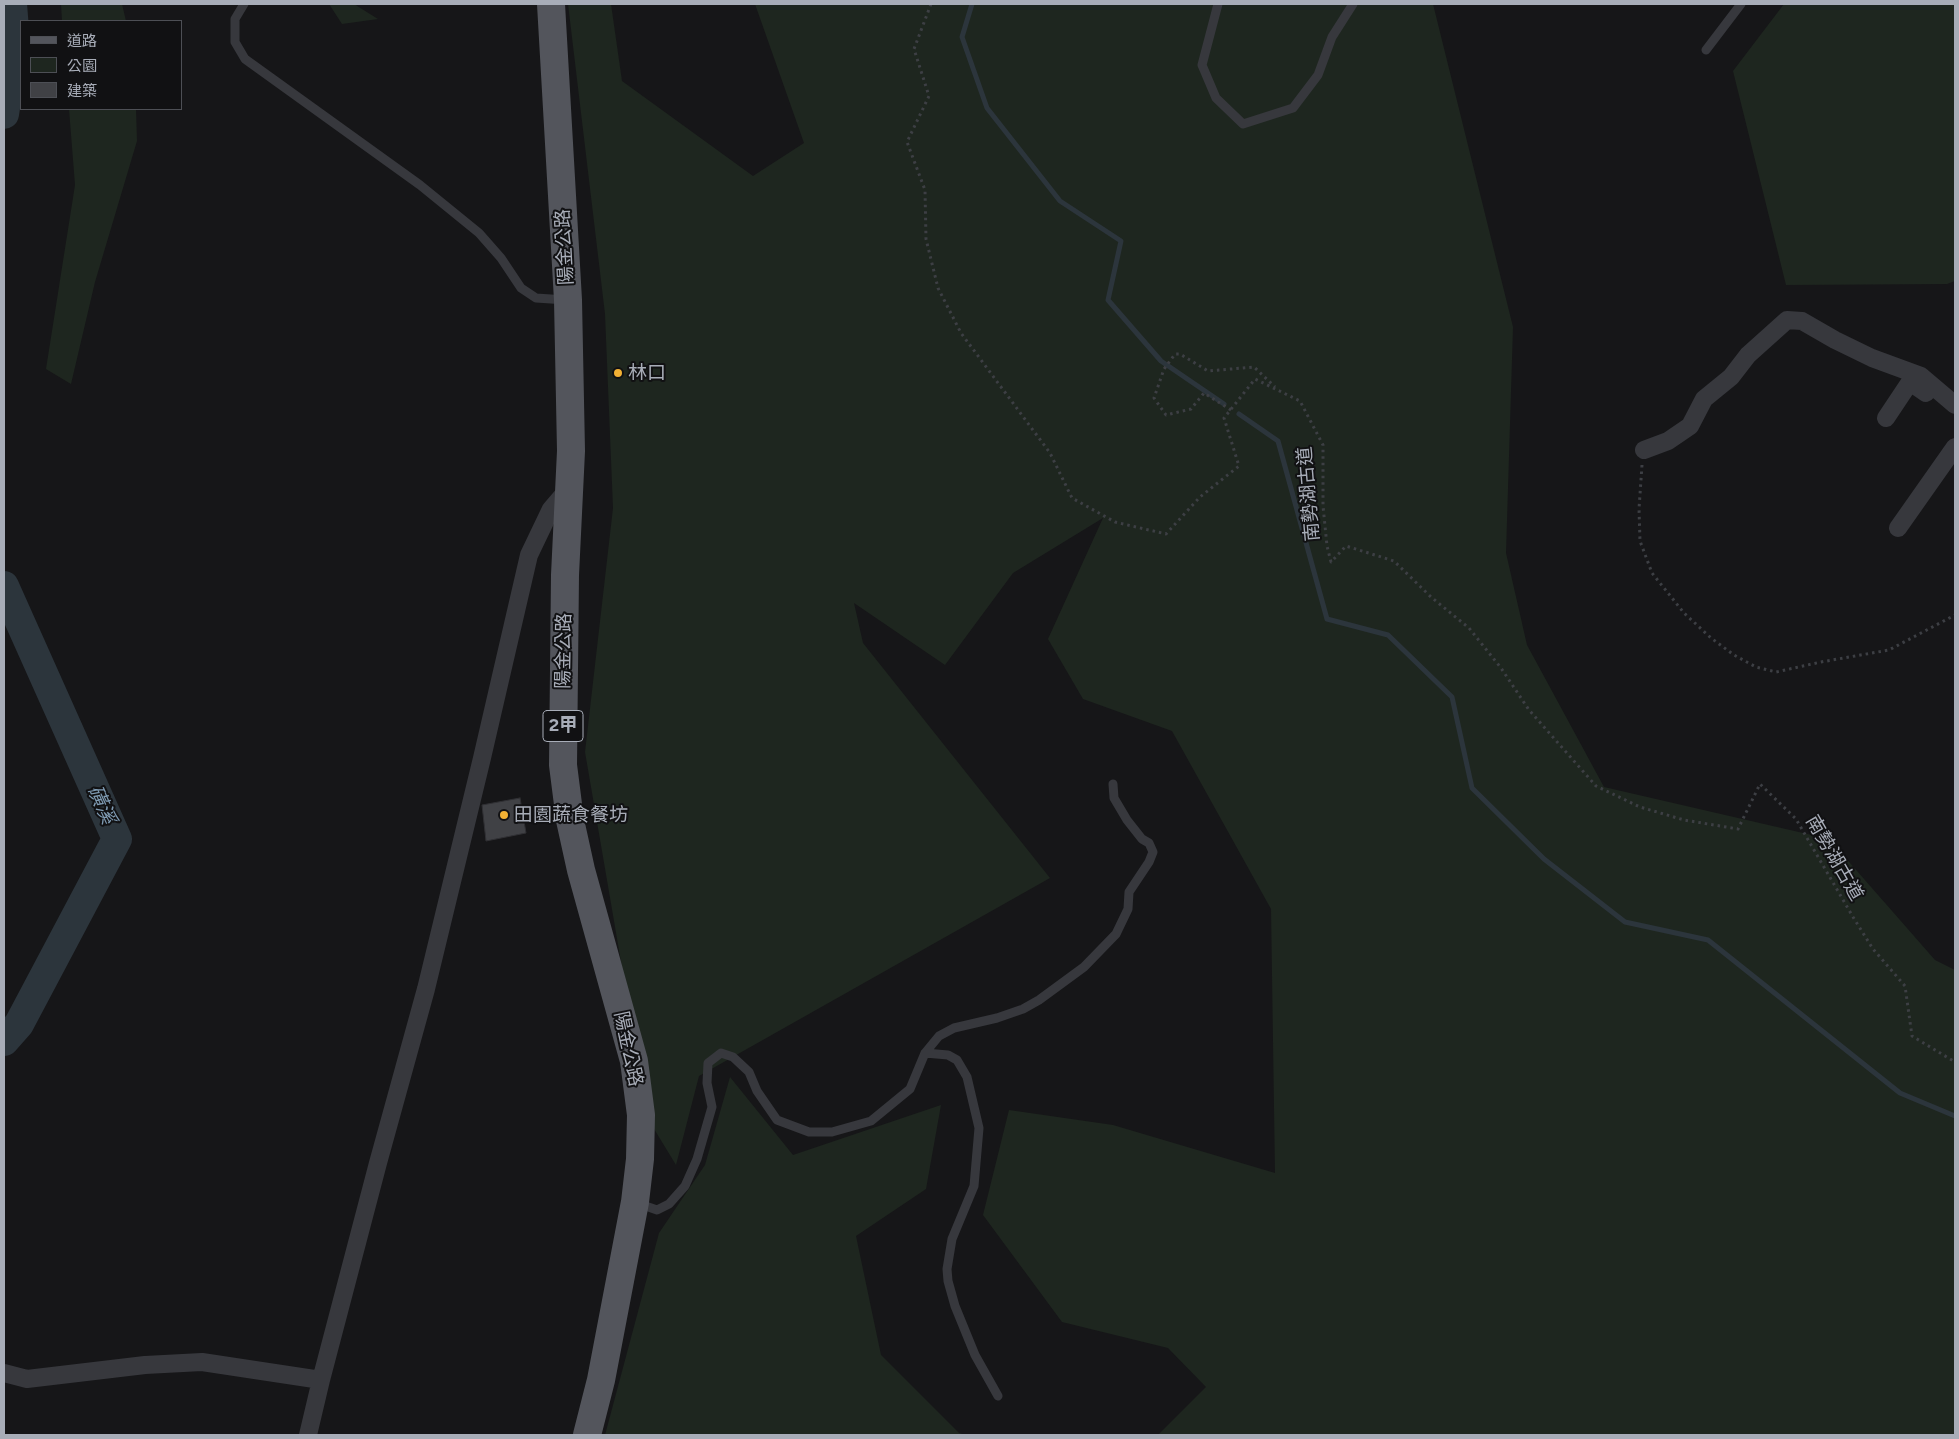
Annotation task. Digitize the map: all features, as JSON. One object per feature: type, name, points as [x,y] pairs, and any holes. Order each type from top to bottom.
[{"type":"main road","name":"陽金公路","points":[[551,4],[568,300],[571,451],[566,575],[563,765],[570,820],[581,870],[634,1061],[641,1115],[640,1159],[635,1202],[601,1380],[586,1435]]},
{"type":"street","points":[[1644,450],[1668,441],[1690,426],[1704,399],[1731,377],[1748,355],[1787,320],[1802,321],[1872,358],[1921,376],[1954,404]]},
{"type":"street","points":[[1886,418],[1910,382],[1930,396],[1954,404]]},
{"type":"street","points":[[1898,528],[1955,447]]},
{"type":"street","points":[[308,1435],[320,1380],[426,988],[529,555],[550,508],[569,488]]},
{"type":"street","points":[[4,1373],[26,1379],[202,1362],[320,1380]]},
{"type":"lane","points":[[244,4],[235,19],[235,42],[245,59],[420,185],[479,233],[501,258],[521,288],[536,298],[568,300]]},
{"type":"lane","points":[[1218,4],[1202,65],[1216,98],[1242,124],[1293,108],[1318,75],[1332,37],[1353,4]]},
{"type":"lane","points":[[1706,50],[1741,4]]},
{"type":"lane","points":[[635,1202],[657,1210],[669,1204],[685,1186],[697,1159],[712,1106],[707,1083],[708,1063],[721,1053],[733,1057],[749,1072],[757,1091],[778,1120],[809,1132],[832,1132],[871,1120],[910,1089],[925,1053],[939,1036],[954,1028],[1023,1009],[1039,1000],[1084,967],[1116,934],[1128,908],[1129,892],[1149,862],[1153,852],[1149,843],[1142,840],[1132,827],[1114,798],[1113,784]]},
{"type":"lane","points":[[925,1053],[948,1055],[957,1060],[968,1077],[980,1128],[974,1186],[952,1239],[947,1269],[948,1282],[955,1306],[975,1355],[998,1396]]},
{"type":"path","points":[[930,4],[914,49],[929,96],[907,142],[925,190],[926,239],[938,288],[961,333],[1050,453],[1072,498],[1115,522],[1166,534],[1200,497],[1239,466],[1224,418],[1231,410],[1204,393],[1191,409],[1166,415],[1154,398],[1164,369],[1175,354],[1180,354],[1208,371],[1254,367],[1279,391]]},
{"type":"path","name":"南勢湖古道","points":[[1231,410],[1255,379],[1300,401],[1323,445],[1323,506],[1331,562],[1346,546],[1394,561],[1431,597],[1469,628],[1501,668],[1529,710],[1596,786],[1640,807],[1684,820],[1738,828],[1760,784],[1796,819],[1868,941],[1905,986],[1912,1036],[1955,1062]]},
{"type":"path","points":[[1644,450],[1639,509],[1640,541],[1652,573],[1684,613],[1711,638],[1756,667],[1776,672],[1890,650],[1955,615]]},
{"type":"green space","points":[[61,4],[122,4],[126,20],[62,20]]},
{"type":"green space","points":[[329,4],[354,4],[378,19],[342,24]]},
{"type":"green space","points":[[568,4],[611,4],[622,81],[753,176],[804,143],[755,4],[1433,4],[1513,327],[1506,553],[1527,645],[1604,787],[1829,839],[1935,960],[1955,970],[1955,1435],[1158,1435],[1206,1387],[1168,1348],[1062,1322],[983,1215],[1009,1110],[1113,1125],[1275,1173],[1271,909],[1172,731],[1083,699],[1048,639],[1103,518],[1013,573],[945,665],[854,603],[863,643],[1050,878],[699,1076],[676,1165],[648,1119],[585,752],[613,508],[605,314]]},
{"type":"green space","points":[[1784,4],[1955,4],[1955,281],[1947,284],[1786,285],[1733,71]]},
{"type":"green space","points":[[69,110],[136,110],[137,141],[95,282],[71,384],[46,369],[75,185]]},
{"type":"green space","points":[[730,1077],[793,1155],[941,1105],[926,1189],[856,1236],[881,1355],[959,1433],[966,1435],[605,1435],[659,1233],[705,1165]]},
{"type":"building","points":[[520,798],[526,833],[486,841],[482,805]]},
{"type":"waterway","name":"磺溪","points":[[4,114],[15,42],[12,4]]},
{"type":"waterway","points":[[972,4],[962,37],[987,108],[1060,201],[1121,241],[1108,300],[1161,361],[1224,404]]},
{"type":"waterway","points":[[1239,414],[1278,441],[1327,619],[1388,635],[1452,697],[1472,788],[1544,859],[1625,922],[1708,940],[1900,1093],[1955,1116]]},
{"type":"waterway","name":"磺溪","points":[[4,586],[117,839],[19,1024],[4,1041]]},
{"type":"place","name":"林口","points":[[618,373]]},
{"type":"place","name":"田園蔬食餐坊","points":[[504,815]]}]
